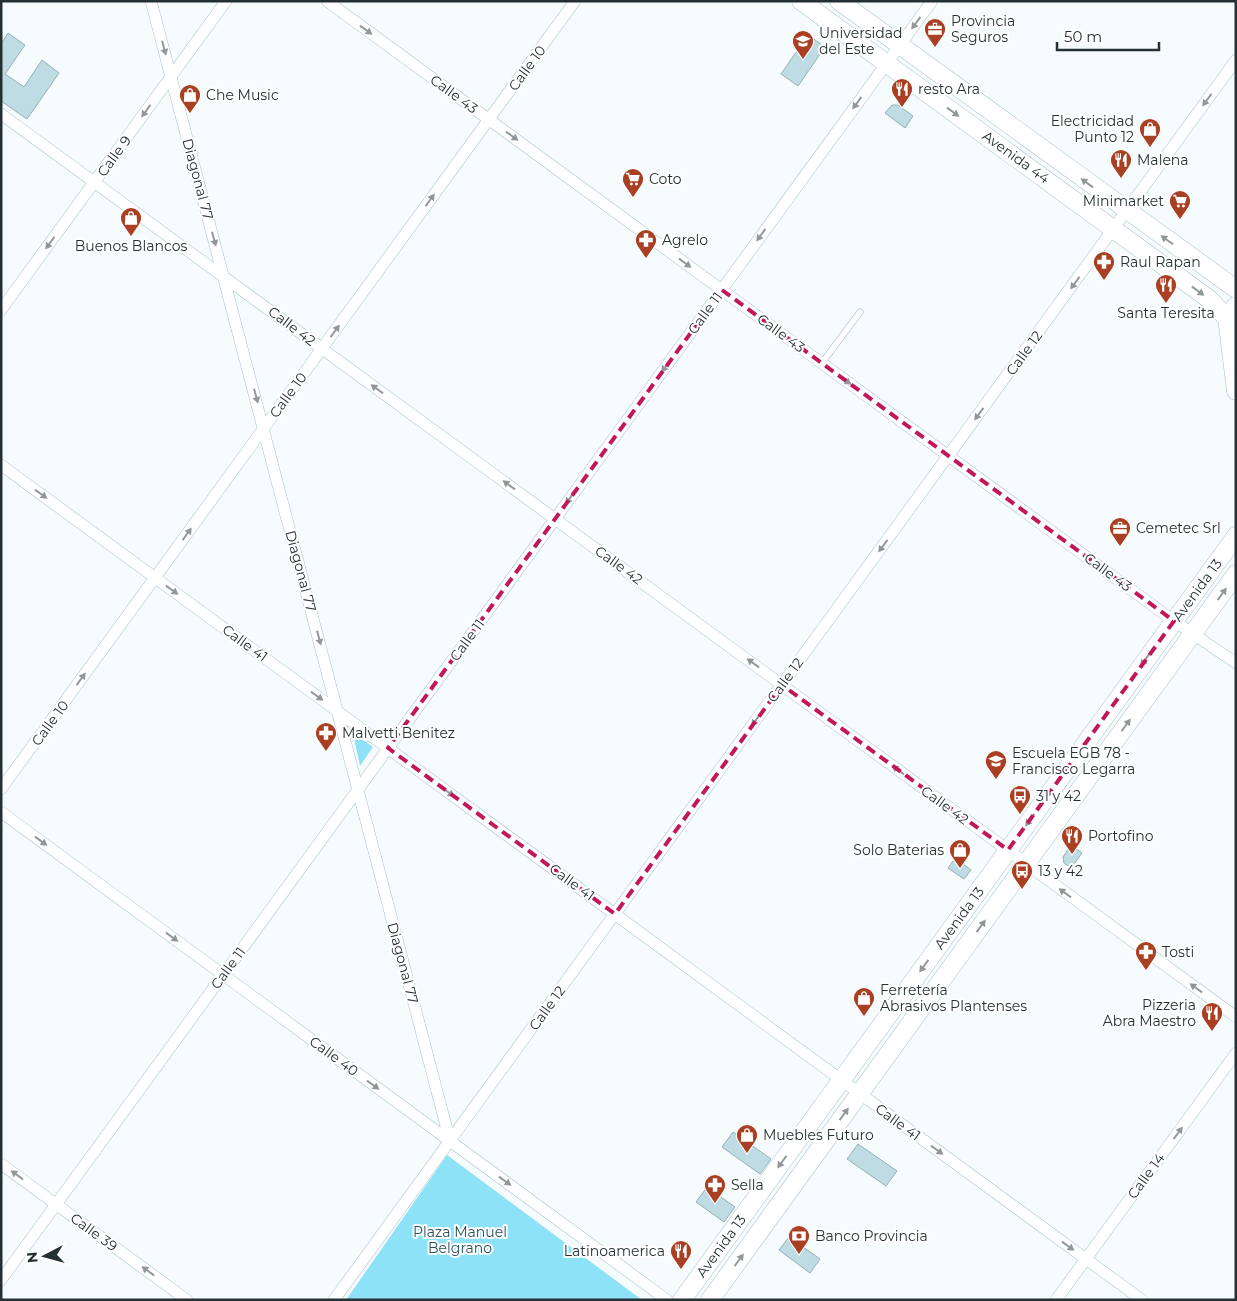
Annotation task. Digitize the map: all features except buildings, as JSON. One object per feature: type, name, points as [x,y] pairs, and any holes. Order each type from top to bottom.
[{"type":"main road","name":"Avenida 44","points":[[801,1],[885,64],[1071,196],[1114,230],[1209,299],[1231,312]]},
{"type":"main road","name":"Avenida 44","points":[[839,1],[1126,211],[1236,288]]},
{"type":"main road","points":[[1231,312],[1236,391]]},
{"type":"main road","name":"Avenida 13","points":[[682,1300],[1236,536]]},
{"type":"main road","name":"Avenida 13","points":[[710,1300],[1236,574]]},
{"type":"street","name":"Diagonal 77","points":[[151,1],[450,1141]]},
{"type":"street","name":"Calle 9","points":[[1,310],[226,1]]},
{"type":"street","name":"Calle 43","points":[[327,1],[1174,621],[1194,632],[1236,663]]},
{"type":"street","name":"Calle 10","points":[[1,789],[575,1]]},
{"type":"street","name":"Calle 11","points":[[1,1280],[932,1]]},
{"type":"street","name":"Calle 12","points":[[334,1300],[1236,60]]},
{"type":"street","name":"Calle 42","points":[[1,114],[223,274],[1236,1017]]},
{"type":"street","name":"Calle 41","points":[[1,465],[1142,1300]]},
{"type":"street","name":"Calle 40","points":[[1,812],[667,1300]]},
{"type":"street","name":"Calle 14","points":[[1056,1300],[1236,1053]]},
{"type":"street","name":"Calle 39","points":[[1,1164],[187,1300]]},
{"type":"lane","points":[[822,363],[860,312]]},
{"type":"highlighted area","points":[[722,290],[1174,621],[1008,850],[782,685],[615,914],[388,748]]},
{"type":"green space","points":[[353,733],[373,747],[360,766]]},
{"type":"green space","name":"Plaza Manuel Belgrano","points":[[447,1155],[642,1300],[346,1300]]},
{"type":"place","name":"Provincia Seguros","points":[[935,48]]},
{"type":"place","name":"Universidad del Este","points":[[803,60]]},
{"type":"place","name":"resto Ara","points":[[902,108]]},
{"type":"place","name":"Che Music","points":[[190,114]]},
{"type":"place","name":"Electricidad Punto 12","points":[[1150,148]]},
{"type":"place","name":"Malena","points":[[1121,179]]},
{"type":"place","name":"Coto","points":[[633,198]]},
{"type":"place","name":"Minimarket","points":[[1180,220]]},
{"type":"place","name":"Buenos Blancos","points":[[131,237]]},
{"type":"place","name":"Agrelo","points":[[646,259]]},
{"type":"place","name":"Raul Rapan","points":[[1104,281]]},
{"type":"place","name":"Santa Teresita","points":[[1166,304]]},
{"type":"place","name":"Cemetec Srl","points":[[1120,547]]},
{"type":"place","name":"Malvetti Benitez","points":[[326,752]]},
{"type":"place","name":"Escuela EGB 78 - Francisco Legarra","points":[[996,780]]},
{"type":"place","name":"31 y 42","points":[[1020,815]]},
{"type":"place","name":"Portofino","points":[[1072,855]]},
{"type":"place","name":"Solo Baterias","points":[[960,869]]},
{"type":"place","name":"13 y 42","points":[[1022,890]]},
{"type":"place","name":"Tosti","points":[[1146,971]]},
{"type":"place","name":"Ferretería Abrasivos Plantenses","points":[[864,1017]]},
{"type":"place","name":"Pizzeria Abra Maestro","points":[[1212,1032]]},
{"type":"place","name":"Muebles Futuro","points":[[747,1154]]},
{"type":"place","name":"Sella","points":[[715,1204]]},
{"type":"place","name":"Banco Provincia","points":[[799,1255]]},
{"type":"place","name":"Latinoamerica","points":[[681,1270]]}]
